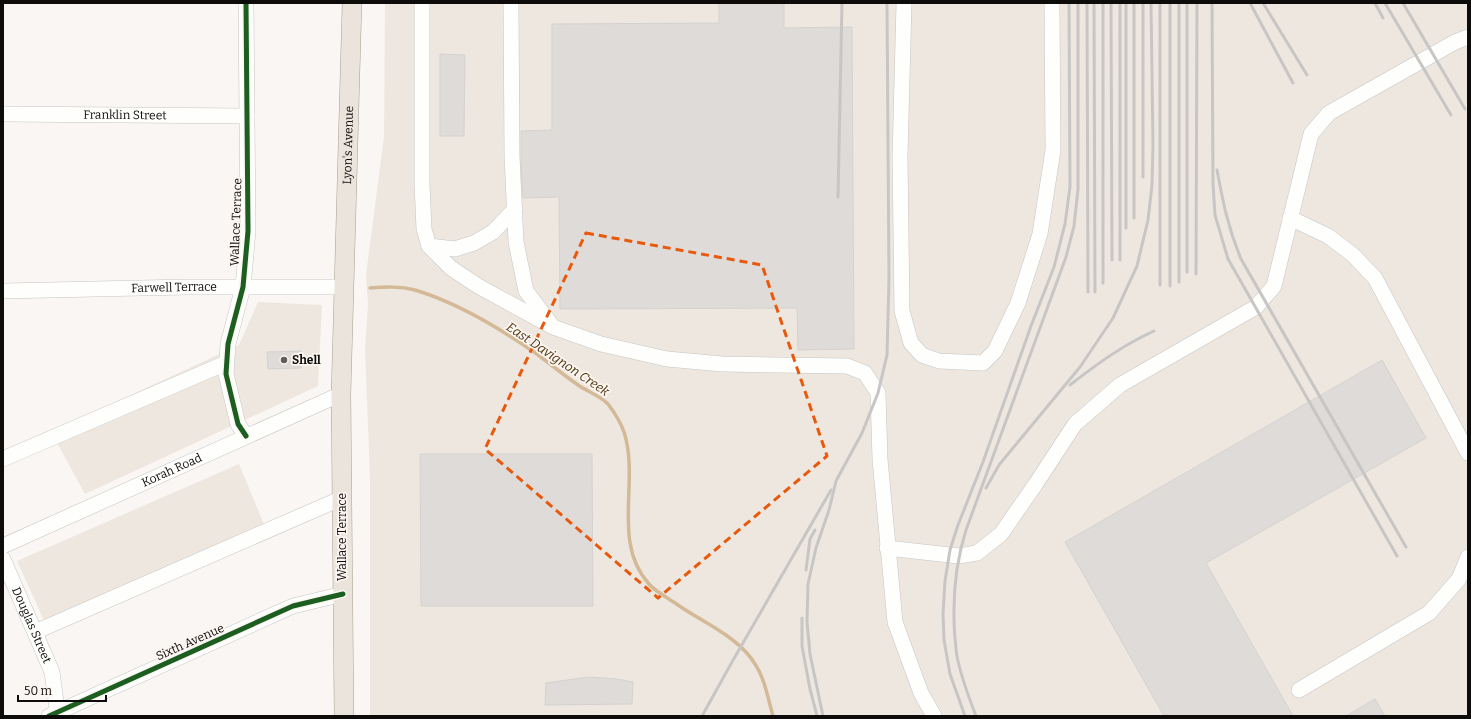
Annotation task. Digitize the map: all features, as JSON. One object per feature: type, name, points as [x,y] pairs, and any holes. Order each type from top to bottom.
[{"type":"main road","name":"Lyon's Avenue","points":[[344,287],[352,3]]},
{"type":"main road","name":"Wallace Terrace","points":[[344,287],[342,394],[344,716]]},
{"type":"street","name":"Wallace Terrace","points":[[246,3],[248,231],[243,287],[228,344],[226,362],[226,374],[238,424],[246,436]]},
{"type":"street","points":[[422,3],[422,184],[424,229],[430,246],[451,268],[478,286],[553,327],[601,344],[667,359],[722,364],[847,366],[865,373],[878,393],[880,459],[895,622],[921,694],[934,716]]},
{"type":"street","points":[[511,3],[512,156],[516,242],[526,291],[553,327]]},
{"type":"street","points":[[904,3],[900,158],[902,311],[911,343],[922,355],[939,361],[983,363],[995,351],[1018,303],[1040,234],[1053,150],[1052,3]]},
{"type":"street","points":[[887,548],[959,556],[977,553],[1001,534],[1075,424],[1120,384],[1256,307],[1264,299],[1274,286],[1311,134],[1329,113],[1455,42],[1468,37]]},
{"type":"street","name":"Franklin Street","points":[[3,114],[247,116]]},
{"type":"street","points":[[430,246],[455,249],[474,243],[493,232],[515,209]]},
{"type":"street","points":[[1290,218],[1328,236],[1353,254],[1375,278],[1468,453]]},
{"type":"street","name":"Farwell Terrace","points":[[3,291],[180,287],[344,287]]},
{"type":"street","points":[[3,459],[226,362]]},
{"type":"street","name":"Korah Road","points":[[3,546],[342,394]]},
{"type":"street","points":[[35,632],[342,498]]},
{"type":"street","points":[[1299,690],[1429,613],[1459,579],[1468,557]]},
{"type":"street","name":"Douglas Street","points":[[3,559],[52,672],[55,715]]},
{"type":"street","name":"Sixth Avenue","points":[[55,715],[293,606],[343,594]]},
{"type":"highlighted area","points":[[586,233],[762,265],[827,456],[658,598],[485,449]]},
{"type":"shaded area","points":[[385,3],[1468,3],[1468,716],[370,716],[370,477],[365,349],[368,304],[366,275],[384,137]]},
{"type":"shaded area","points":[[258,302],[322,305],[318,386],[85,494],[51,432],[239,345]]},
{"type":"shaded area","points":[[239,464],[265,527],[48,629],[17,561]]},
{"type":"building","points":[[719,3],[784,3],[784,28],[852,27],[854,349],[798,350],[797,308],[560,309],[559,197],[523,198],[521,166],[521,131],[552,130],[552,24],[719,23]]},
{"type":"building","points":[[440,54],[465,55],[464,136],[440,136]]},
{"type":"building","name":"Shell","points":[[301,351],[301,368],[268,369],[267,352]]},
{"type":"building","points":[[1382,360],[1426,438],[1206,563],[1293,716],[1164,716],[1065,542]]},
{"type":"building","points":[[420,454],[592,454],[593,606],[421,606]]},
{"type":"building","points":[[588,677],[617,679],[633,682],[632,704],[545,705],[546,683]]},
{"type":"building","points":[[1375,699],[1385,716],[1346,716]]},
{"type":"waterway","name":"East Davignon Creek","points":[[370,288],[392,287],[415,290],[460,308],[518,341],[578,385],[601,398],[608,404],[623,429],[628,451],[629,530],[631,549],[638,567],[649,584],[655,590],[720,631],[748,654],[761,676],[773,716]]},
{"type":"railway","points":[[838,197],[842,3]]},
{"type":"railway","points":[[823,716],[810,654],[807,622],[808,584],[816,548],[829,510],[836,481],[862,433],[878,393],[887,355],[889,279],[887,3]]},
{"type":"railway","points":[[965,716],[950,674],[944,640],[943,614],[945,581],[950,550],[958,525],[983,462],[1031,326],[1054,267],[1065,224],[1070,187],[1069,3]]},
{"type":"railway","points":[[976,716],[956,653],[954,597],[957,570],[966,530],[1066,257],[1074,226],[1078,189],[1078,3]]},
{"type":"railway","points":[[1087,3],[1088,292]]},
{"type":"railway","points":[[1094,3],[1095,292]]},
{"type":"railway","points":[[1103,3],[1103,283]]},
{"type":"railway","points":[[1111,3],[1112,260]]},
{"type":"railway","points":[[1120,3],[1120,260]]},
{"type":"railway","points":[[1126,3],[1126,228]]},
{"type":"railway","points":[[1134,3],[1134,218]]},
{"type":"railway","points":[[1143,3],[1143,177]]},
{"type":"railway","points":[[986,488],[999,465],[1080,367],[1113,318],[1137,266],[1148,220],[1152,185],[1153,145],[1151,3]]},
{"type":"railway","points":[[1160,3],[1160,285]]},
{"type":"railway","points":[[1170,3],[1170,286]]},
{"type":"railway","points":[[1179,3],[1179,282]]},
{"type":"railway","points":[[1187,3],[1187,272]]},
{"type":"railway","points":[[1196,274],[1197,3]]},
{"type":"railway","points":[[1212,3],[1213,184],[1215,215],[1228,259],[1397,556]]},
{"type":"railway","points":[[1250,3],[1293,83]]},
{"type":"railway","points":[[1263,3],[1307,75]]},
{"type":"railway","points":[[1375,3],[1383,18]]},
{"type":"railway","points":[[1385,3],[1451,115]]},
{"type":"railway","points":[[1403,3],[1465,109]]},
{"type":"railway","points":[[1217,170],[1229,226],[1241,259],[1406,547]]},
{"type":"railway","points":[[1070,385],[1110,355],[1154,331]]},
{"type":"railway","points":[[702,716],[831,490]]},
{"type":"railway","points":[[806,570],[810,539],[815,530]]},
{"type":"railway","points":[[802,618],[802,646],[817,716]]},
{"type":"cycle path","points":[[246,3],[248,231],[243,287],[228,344],[226,374],[238,424],[246,436]]},
{"type":"cycle path","points":[[49,716],[293,606],[343,594]]},
{"type":"place","name":"Shell","points":[[284,360]]}]
